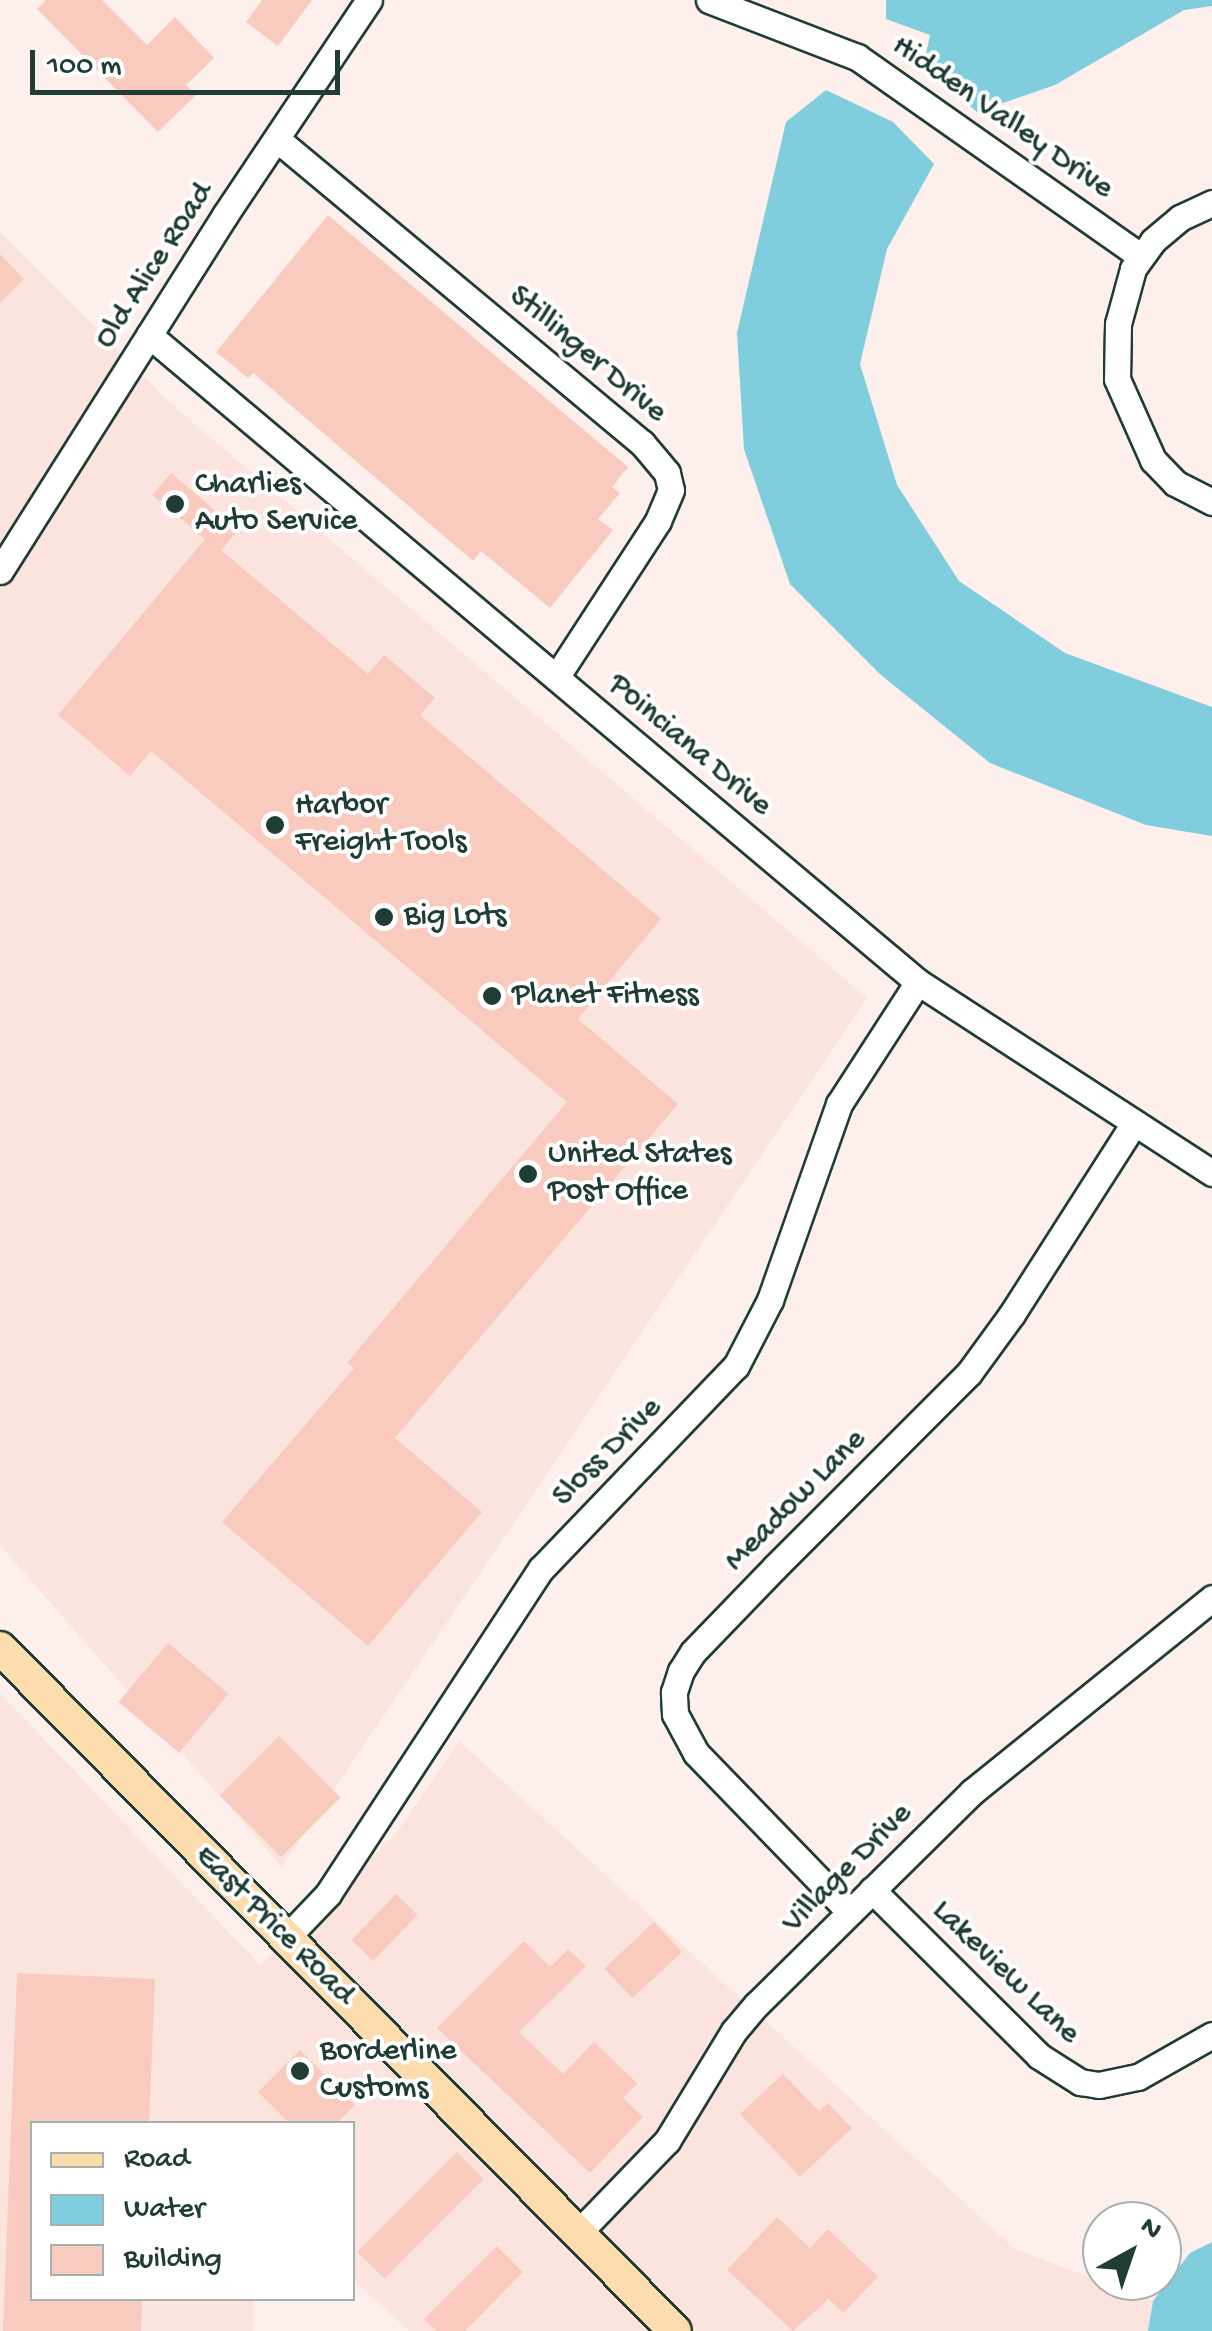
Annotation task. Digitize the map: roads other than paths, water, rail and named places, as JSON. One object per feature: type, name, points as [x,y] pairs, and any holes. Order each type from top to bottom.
[{"type":"main road","name":"East Price Road","points":[[0,1648],[675,2331]]},
{"type":"street","name":"Old Alice Road","points":[[0,571],[369,0]]},
{"type":"street","name":"Hidden Valley Drive","points":[[709,0],[857,57],[1140,256]]},
{"type":"street","name":"Stillinger Drive","points":[[278,140],[642,442],[668,473],[671,490],[658,521],[557,676]]},
{"type":"street","points":[[1212,203],[1180,218],[1140,256],[1118,324],[1118,379],[1153,460],[1175,483],[1212,502]]},
{"type":"street","name":"Poinciana Drive","points":[[149,335],[918,982],[1212,1174]]},
{"type":"street","name":"Sloss Drive","points":[[286,1938],[328,1894],[541,1570],[736,1366],[770,1300],[839,1104],[918,982]]},
{"type":"street","name":"Meadow Lane","points":[[850,1912],[696,1754],[675,1714],[674,1692],[681,1672],[693,1652],[968,1373],[1012,1314],[1134,1123]]},
{"type":"street","name":"Village Drive","points":[[579,2232],[667,2140],[734,2031],[757,2004],[1015,1753],[1212,1598]]},
{"type":"street","name":"Lakeview Lane","points":[[872,1890],[1039,2056],[1080,2082],[1099,2085],[1138,2077],[1212,2036]]},
{"type":"water","points":[[886,0],[1212,0],[1212,6],[1184,10],[1055,85],[977,112],[924,64],[930,35],[886,19]]},
{"type":"water","points":[[826,90],[893,122],[934,164],[887,249],[860,364],[897,485],[959,581],[1065,653],[1212,707],[1212,836],[1146,825],[990,763],[881,675],[790,584],[744,449],[737,333],[786,122]]},
{"type":"water","points":[[1212,2242],[1212,2331],[1148,2331],[1153,2301],[1182,2301],[1182,2263],[1190,2253]]},
{"type":"place","name":"Charlies Auto Service","points":[[175,504]]},
{"type":"place","name":"Harbor Freight Tools","points":[[275,825]]},
{"type":"place","name":"Big Lots","points":[[384,917]]},
{"type":"place","name":"Planet Fitness","points":[[492,996]]},
{"type":"place","name":"United States Post Office","points":[[528,1174]]},
{"type":"place","name":"Borderline Customs","points":[[300,2071]]}]
